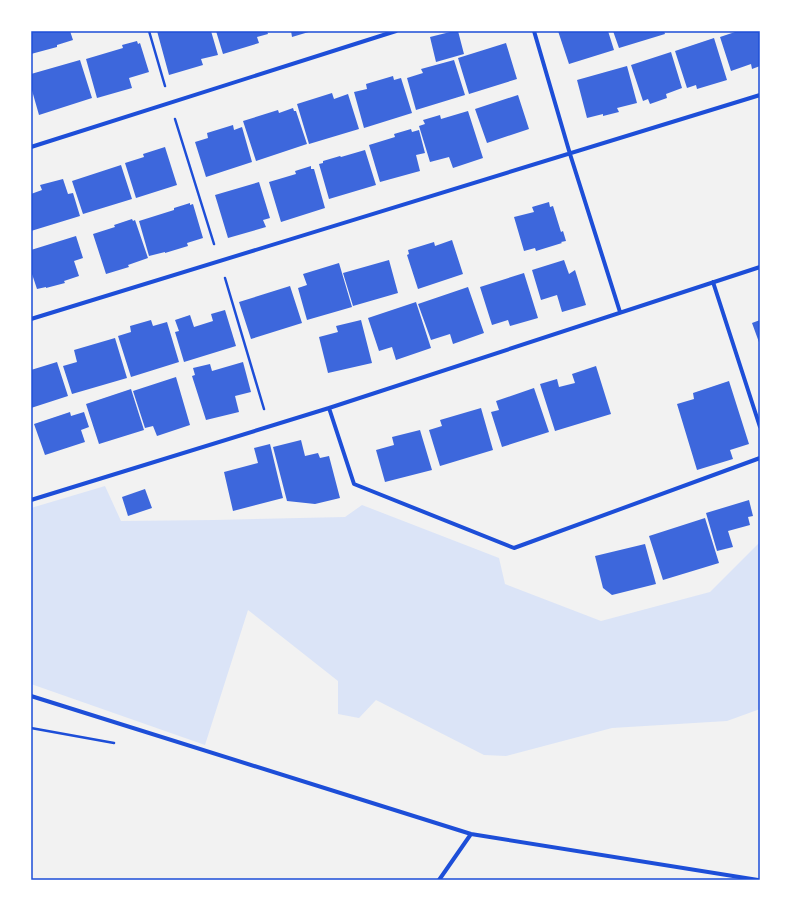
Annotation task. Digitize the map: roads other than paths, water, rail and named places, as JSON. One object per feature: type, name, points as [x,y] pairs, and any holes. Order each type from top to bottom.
[{"type":"street","points":[[31,147],[396,31]]},
{"type":"street","points":[[534,31],[570,154],[620,312]]},
{"type":"street","points":[[31,320],[760,95]]},
{"type":"street","points":[[31,500],[329,408],[760,267]]},
{"type":"street","points":[[713,282],[760,427]]},
{"type":"street","points":[[329,408],[354,484],[514,548],[760,458]]},
{"type":"street","points":[[31,696],[471,834],[758,880]]},
{"type":"street","points":[[439,880],[471,834]]}]
